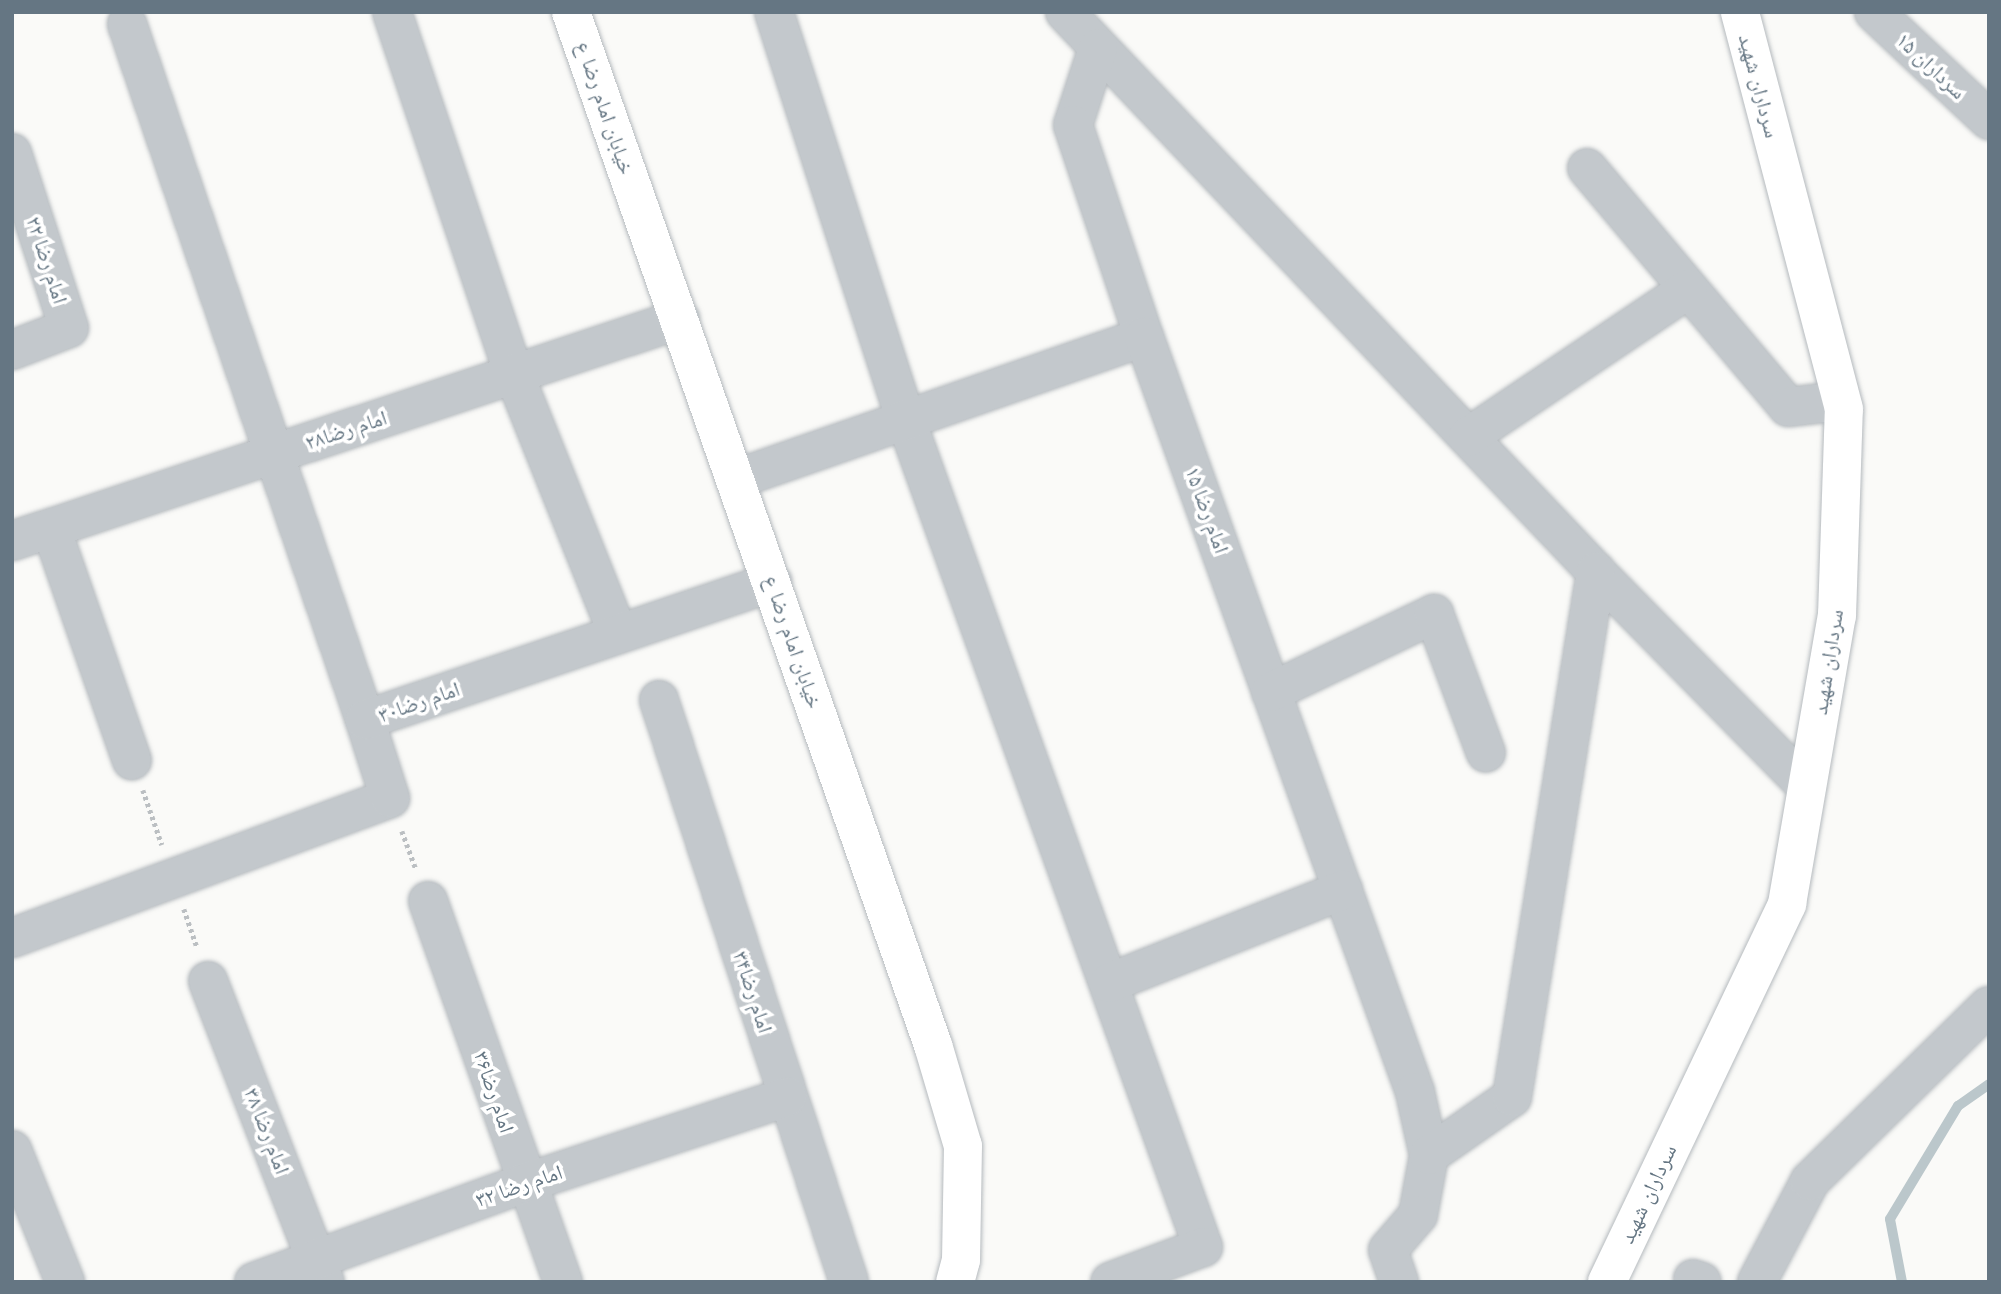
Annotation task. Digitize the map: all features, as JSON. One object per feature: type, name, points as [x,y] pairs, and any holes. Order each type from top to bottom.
[{"type":"main road","name":"خیابان امام رضا ع","points":[[572,12],[772,582],[963,1146],[961,1260],[955,1282]]},
{"type":"main road","name":"سرداران شهید","points":[[1606,1282],[1787,904],[1837,616],[1841,401],[1740,12]]},
{"type":"street","points":[[392,12],[514,374],[618,635]]},
{"type":"street","points":[[774,12],[906,420],[1203,1247],[1110,1282]]},
{"type":"street","points":[[1065,12],[1596,572],[1807,787]]},
{"type":"street","name":"سرداران ۱۵","points":[[1874,12],[1989,120]]},
{"type":"street","points":[[127,24],[365,720]]},
{"type":"street","name":"۱۵ امام رضا","points":[[1098,48],[1073,125],[1144,337],[1415,1091],[1429,1155]]},
{"type":"street","name":"امام رضا ۲۲","points":[[12,153],[69,328],[12,350]]},
{"type":"street","points":[[1587,168],[1788,407],[1841,401]]},
{"type":"street","points":[[1468,437],[1688,289]]},
{"type":"street","name":"امام رضا۲۸","points":[[12,541],[680,319]]},
{"type":"street","points":[[736,479],[1144,337]]},
{"type":"street","points":[[51,528],[132,760]]},
{"type":"street","points":[[1399,1282],[1388,1250],[1418,1215],[1429,1155],[1512,1097],[1596,572]]},
{"type":"street","name":"امام رضا۳۰","points":[[390,798],[365,720],[772,582]]},
{"type":"street","points":[[1271,692],[1434,614],[1486,752]]},
{"type":"street","name":"امام رضا۳۴","points":[[659,701],[849,1282]]},
{"type":"street","points":[[12,938],[390,798]]},
{"type":"street","points":[[1109,983],[1343,890]]},
{"type":"street","name":"امام رضا۳۶","points":[[428,901],[525,1183],[563,1282]]},
{"type":"street","name":"امام رضا ۳۸","points":[[208,981],[321,1270]]},
{"type":"street","points":[[1757,1282],[1810,1181],[1989,1006]]},
{"type":"street","name":"امام رضا ۳۲","points":[[254,1282],[321,1270],[525,1183],[787,1097]]},
{"type":"street","points":[[12,1150],[65,1282]]},
{"type":"path","points":[[390,798],[428,901]]},
{"type":"waterway","points":[[1902,1282],[1890,1219],[1958,1106],[1989,1084]]}]
